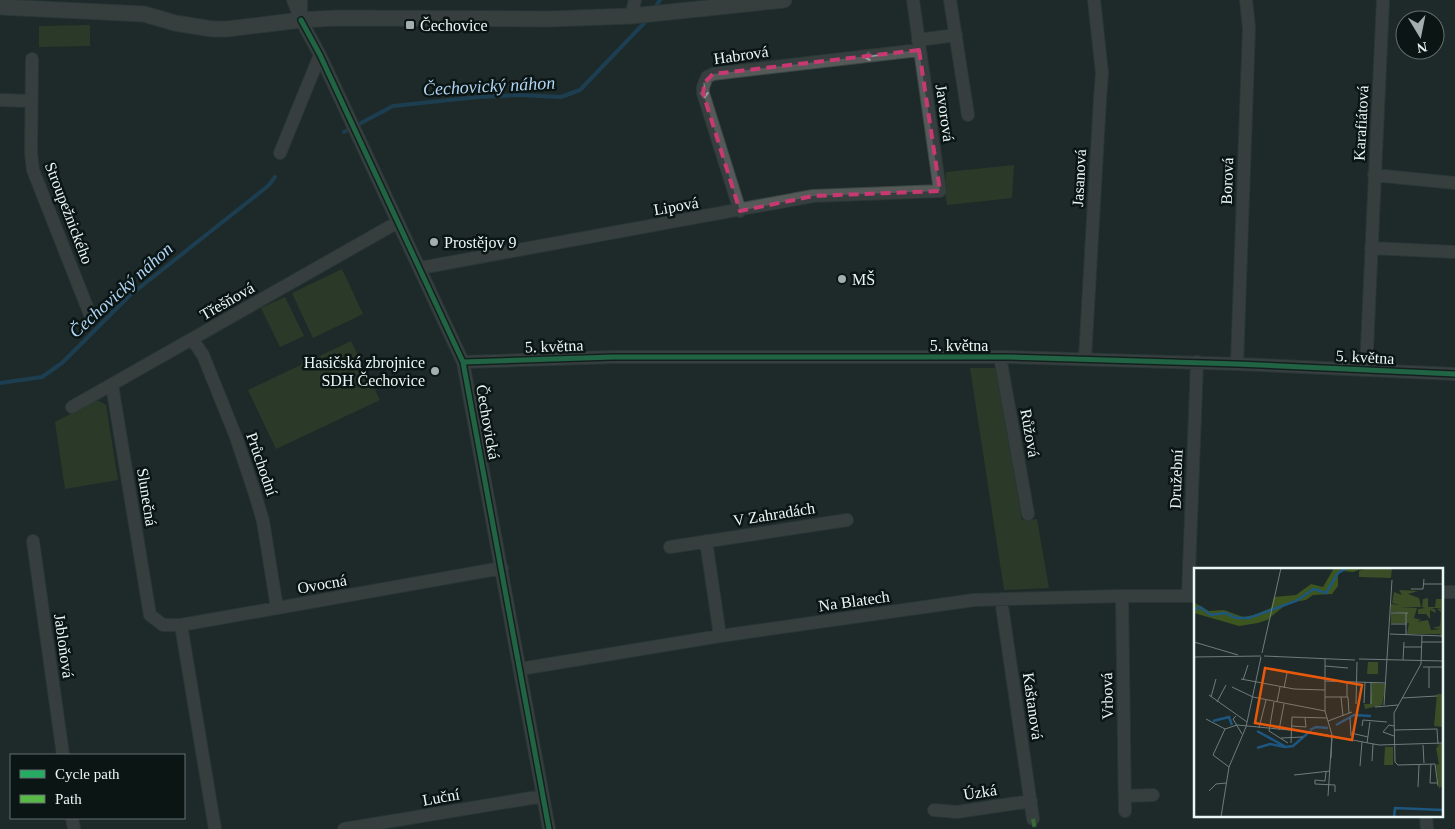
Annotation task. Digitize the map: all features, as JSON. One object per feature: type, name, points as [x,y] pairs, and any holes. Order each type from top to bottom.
[{"type":"street","name":"Čechovická","points":[[293,0],[463,362],[549,829]]},
{"type":"street","name":"Čechovická","points":[[301,0],[301,20]]},
{"type":"street","points":[[635,0],[635,16]]},
{"type":"street","points":[[0,7],[33,4],[144,14],[175,23],[212,29],[227,29],[301,20],[359,18],[550,19],[635,16],[784,0]]},
{"type":"street","name":"Javorová","points":[[913,0],[940,191]]},
{"type":"street","name":"Javorová","points":[[950,0],[968,115]]},
{"type":"street","name":"Jasanová","points":[[1085,358],[1102,73],[1094,0]]},
{"type":"street","name":"Borová","points":[[1236,364],[1249,28],[1246,0]]},
{"type":"street","name":"Karafiátová","points":[[1366,370],[1383,0]]},
{"type":"street","points":[[918,45],[956,35]]},
{"type":"street","name":"Habrová","points":[[740,211],[702,93],[707,77],[723,73],[918,45]]},
{"type":"street","points":[[280,153],[320,55]]},
{"type":"street","name":"Stroupežnického","points":[[32,59],[30,101],[33,170],[91,317]]},
{"type":"street","points":[[0,100],[30,101]]},
{"type":"street","points":[[1374,175],[1455,183]]},
{"type":"street","name":"Lipová","points":[[420,268],[740,211],[813,196],[940,191]]},
{"type":"street","name":"Třešňová","points":[[72,407],[398,222]]},
{"type":"street","points":[[1371,248],[1455,252]]},
{"type":"street","name":"Průchodní","points":[[192,340],[203,354],[236,437],[255,494],[263,521],[277,608]]},
{"type":"street","name":"5. května","points":[[463,362],[613,357],[1085,358],[1455,374]]},
{"type":"street","name":"Růžová","points":[[1000,357],[1028,514]]},
{"type":"street","name":"Družební","points":[[1191,596],[1197,362]]},
{"type":"street","name":"Slunečná","points":[[112,385],[150,615]]},
{"type":"street","name":"V Zahradách","points":[[670,547],[847,520]]},
{"type":"street","name":"Jabloňová","points":[[33,541],[63,754]]},
{"type":"street","points":[[706,541],[720,636]]},
{"type":"street","name":"Ovocná","points":[[150,615],[163,624],[181,624],[502,568]]},
{"type":"street","points":[[1442,592],[1455,592]]},
{"type":"street","name":"Vrbová","points":[[1122,596],[1125,811]]},
{"type":"street","name":"Na Blatech","points":[[520,669],[720,636],[974,600],[1191,596]]},
{"type":"street","name":"Kaštanová","points":[[1001,599],[1033,819]]},
{"type":"street","points":[[181,624],[215,829]]},
{"type":"street","points":[[1125,796],[1153,795]]},
{"type":"street","name":"Luční","points":[[344,829],[543,796]]},
{"type":"street","name":"Úzká","points":[[934,810],[957,812],[1030,800]]},
{"type":"street","points":[[1426,816],[1427,829]]},
{"type":"highlighted area","points":[[919,50],[940,191],[813,196],[740,211],[703,93],[705,82],[713,74]]},
{"type":"green space","points":[[90,25],[90,46],[39,47],[39,26]]},
{"type":"green space","points":[[1014,165],[1012,198],[947,205],[945,191],[946,172]]},
{"type":"green space","points":[[342,269],[363,314],[313,338],[292,293]]},
{"type":"green space","points":[[285,297],[304,336],[280,347],[261,308]]},
{"type":"green space","points":[[351,341],[380,400],[276,449],[248,390]]},
{"type":"green space","points":[[970,368],[996,368],[1022,520],[1037,519],[1049,588],[1004,590]]},
{"type":"green space","points":[[97,400],[106,405],[118,480],[65,489],[55,422]]},
{"type":"waterway","name":"Čechovický náhon","points":[[654,9],[660,0]]},
{"type":"waterway","name":"Čechovický náhon","points":[[344,132],[393,106],[478,97],[519,95],[561,97],[580,90],[648,19]]},
{"type":"waterway","name":"Čechovický náhon","points":[[0,383],[42,377],[62,363],[129,296],[268,186],[275,177]]},
{"type":"marked path","points":[[1033,819],[1035,829]]},
{"type":"cycle path","points":[[301,20],[320,55],[463,362],[549,829]]},
{"type":"cycle path","points":[[463,362],[613,357],[1009,357],[1237,364],[1455,374]]},
{"type":"place","name":"Čechovice","points":[[410,25]]},
{"type":"place","name":"Prostějov 9","points":[[434,242]]},
{"type":"place","name":"MŠ","points":[[842,279]]},
{"type":"place","name":"Hasičská zbrojnice SDH Čechovice","points":[[435,371]]}]
